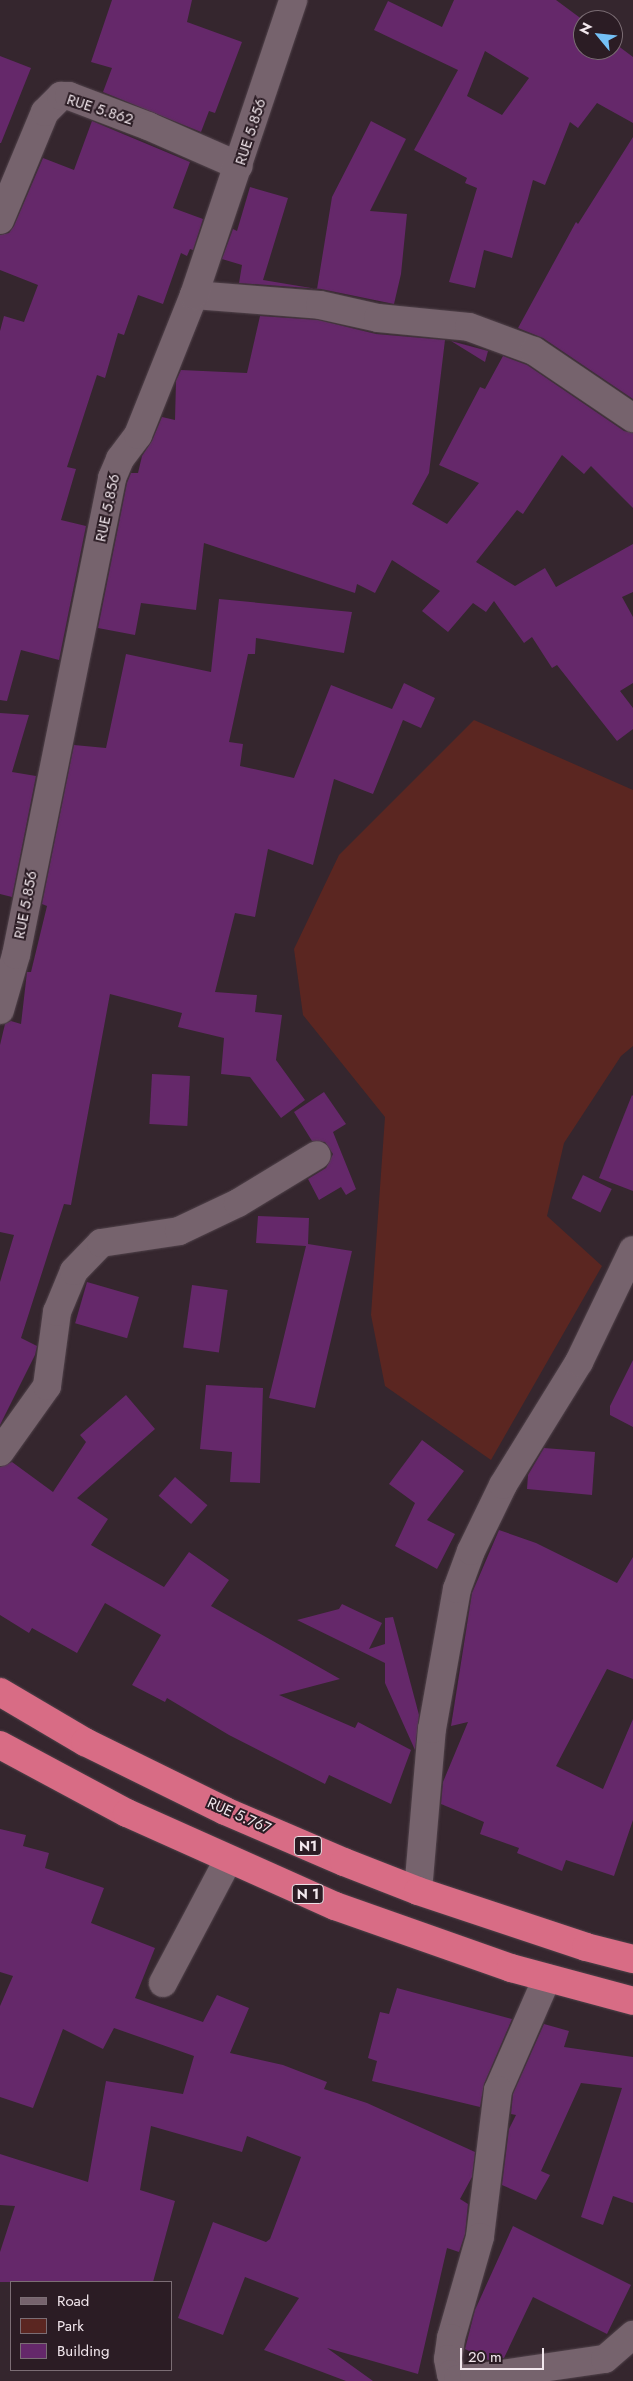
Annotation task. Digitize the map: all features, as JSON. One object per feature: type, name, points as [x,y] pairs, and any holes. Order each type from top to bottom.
[{"type":"highway","name":"RUE 5.767","points":[[0,1692],[85,1742],[225,1810],[418,1891],[586,1947],[633,1959]]},
{"type":"highway","name":"N 1","points":[[0,1745],[127,1813],[228,1860],[335,1906],[511,1968],[633,2001]]},
{"type":"street","name":"RUE 5.856","points":[[0,1007],[16,955],[112,478],[120,459],[138,435],[194,295],[240,166],[294,0]]},
{"type":"street","name":"RUE 5.862","points":[[0,220],[45,112],[60,96],[69,96],[148,126],[240,166]]},
{"type":"street","points":[[194,295],[320,305],[378,318],[469,327],[534,351],[633,418]]},
{"type":"street","points":[[0,1452],[47,1386],[57,1312],[74,1271],[101,1243],[179,1231],[238,1203],[316,1155]]},
{"type":"street","points":[[418,1891],[432,1729],[457,1589],[471,1551],[503,1485],[579,1362],[633,1250]]},
{"type":"street","points":[[164,1983],[228,1860]]},
{"type":"street","points":[[547,1978],[498,2090],[480,2237],[451,2338],[448,2358],[451,2374],[458,2379],[474,2378],[605,2359],[633,2336]]},
{"type":"green space","points":[[474,720],[633,790],[633,1046],[621,1056],[564,1143],[547,1216],[602,1266],[491,1460],[385,1386],[371,1315],[385,1117],[303,1015],[294,949],[339,855]]},
{"type":"building","points":[[112,0],[192,0],[187,22],[242,42],[215,113],[209,111],[201,132],[103,92],[112,68],[91,62]]},
{"type":"building","points":[[454,0],[556,0],[573,13],[573,60],[623,60],[623,50],[633,57],[633,123],[597,103],[578,128],[570,122],[545,185],[533,180],[512,258],[484,250],[475,288],[449,282],[477,188],[465,183],[467,178],[414,150],[458,70],[374,30],[388,1],[442,27]],"holes":[[[485,51],[529,78],[502,115],[467,96]]]},
{"type":"building","points":[[0,56],[31,68],[1,143],[0,143]]},
{"type":"building","points":[[92,121],[190,162],[173,208],[203,219],[193,250],[190,249],[187,256],[181,253],[163,304],[138,295],[124,335],[118,333],[105,378],[97,375],[67,467],[76,469],[61,520],[86,526],[59,660],[21,650],[7,701],[0,700],[0,331],[4,316],[24,322],[38,285],[0,270],[0,235],[9,233],[14,226],[43,158],[74,170]]},
{"type":"building","points":[[371,121],[406,139],[370,211],[407,214],[401,274],[394,304],[317,289],[332,197]]},
{"type":"building","points":[[633,137],[633,399],[543,338],[518,328],[576,222],[578,224]]},
{"type":"building","points":[[250,187],[288,198],[263,280],[314,288],[239,283],[242,265],[222,259],[233,229],[237,231]]},
{"type":"building","points":[[260,316],[318,320],[376,334],[445,340],[429,473],[412,504],[447,524],[479,483],[439,465],[480,387],[485,389],[503,356],[527,365],[624,431],[633,433],[633,508],[591,466],[584,474],[562,455],[523,514],[517,510],[476,562],[515,586],[545,568],[556,587],[633,544],[633,592],[622,597],[633,617],[633,683],[620,691],[633,708],[633,729],[617,741],[557,665],[552,668],[532,637],[524,643],[494,601],[486,612],[473,603],[448,632],[422,611],[440,591],[392,560],[375,593],[357,584],[355,593],[204,543],[196,610],[141,603],[135,635],[98,628],[127,483],[131,473],[138,473],[142,456],[152,441],[162,417],[175,420],[176,381],[181,370],[247,373]]},
{"type":"building","points":[[451,341],[488,351],[485,362]]},
{"type":"building","points":[[219,599],[352,612],[344,653],[256,638],[255,654],[248,654],[229,742],[243,744],[240,766],[294,778],[331,685],[392,709],[404,683],[435,698],[421,728],[403,720],[373,794],[334,779],[313,865],[268,849],[255,917],[235,913],[215,992],[257,995],[255,1012],[282,1015],[276,1060],[305,1100],[281,1118],[250,1077],[221,1074],[224,1038],[178,1027],[182,1013],[110,994],[71,1205],[64,1204],[21,1338],[37,1346],[35,1355],[0,1425],[0,1282],[14,1235],[0,1232],[0,1045],[5,1024],[11,1021],[21,1024],[27,972],[31,972],[47,906],[42,904],[74,745],[106,748],[126,654],[211,672]]},
{"type":"building","points":[[0,713],[29,715],[12,772],[36,776],[12,897],[0,894]]},
{"type":"building","points":[[152,1074],[190,1076],[187,1126],[149,1124]]},
{"type":"building","points":[[324,1092],[346,1124],[333,1132],[356,1189],[346,1195],[341,1187],[319,1200],[308,1179],[326,1168],[333,1154],[325,1142],[312,1141],[294,1112]]},
{"type":"building","points":[[633,1096],[633,1191],[599,1178]]},
{"type":"building","points":[[583,1175],[612,1189],[600,1212],[572,1198]]},
{"type":"building","points":[[258,1216],[309,1218],[308,1244],[352,1251],[315,1408],[269,1398],[306,1246],[256,1243]]},
{"type":"building","points":[[87,1282],[139,1297],[127,1338],[75,1323]]},
{"type":"building","points":[[192,1285],[228,1290],[219,1352],[183,1347]]},
{"type":"building","points":[[633,1360],[633,1427],[610,1415],[610,1406]]},
{"type":"building","points":[[206,1385],[263,1388],[260,1483],[230,1482],[232,1452],[200,1449]]},
{"type":"building","points":[[126,1395],[155,1429],[77,1498],[108,1519],[91,1545],[164,1587],[189,1552],[229,1580],[211,1606],[340,1679],[279,1695],[355,1728],[358,1722],[411,1750],[391,1804],[329,1775],[325,1784],[229,1735],[167,1698],[165,1702],[132,1685],[161,1635],[105,1603],[77,1653],[32,1628],[29,1633],[0,1615],[0,1467],[12,1462],[53,1492],[86,1442],[80,1435]]},
{"type":"building","points":[[422,1440],[464,1471],[427,1520],[455,1534],[437,1569],[395,1546],[415,1503],[389,1484]]},
{"type":"building","points":[[544,1448],[595,1452],[592,1495],[527,1489],[528,1475]]},
{"type":"building","points":[[175,1477],[207,1505],[191,1524],[159,1496]]},
{"type":"building","points":[[499,1530],[536,1543],[617,1583],[633,1557],[633,1679],[607,1669],[556,1766],[603,1789],[633,1719],[633,1820],[614,1876],[566,1860],[562,1871],[517,1853],[519,1848],[480,1834],[484,1822],[441,1804],[443,1782],[468,1722],[451,1726],[472,1593]]},
{"type":"building","points":[[342,1604],[382,1623],[369,1649],[385,1644],[385,1618],[393,1617],[419,1715],[415,1750],[385,1683],[385,1663],[297,1620],[339,1609]]},
{"type":"building","points":[[0,1829],[26,1835],[23,1846],[49,1853],[45,1868],[104,1888],[91,1923],[155,1948],[135,1998],[203,2022],[217,1995],[249,2008],[230,2053],[283,2065],[327,2082],[324,2089],[367,2103],[475,2152],[472,2177],[460,2199],[468,2204],[465,2234],[459,2252],[447,2248],[418,2374],[327,2348],[373,2381],[346,2381],[264,2350],[299,2298],[245,2277],[223,2335],[178,2318],[213,2222],[266,2242],[270,2239],[301,2157],[247,2136],[242,2152],[151,2126],[140,2190],[175,2201],[153,2281],[0,2282],[0,2252],[15,2206],[0,2205],[0,2154],[88,2182],[106,2081],[183,2094],[194,2056],[114,2028],[103,2049],[63,2029],[33,2108],[0,2097],[0,2006],[13,1976],[0,1972]]},
{"type":"building","points":[[397,1988],[512,2019],[484,2084],[480,2107],[372,2081],[377,2061],[368,2058],[380,2012],[389,2014]]},
{"type":"building","points":[[544,2024],[569,2031],[564,2047],[633,2057],[633,2203],[613,2196],[603,2225],[581,2217],[622,2088],[581,2083],[541,2171],[550,2175],[536,2200],[502,2185],[509,2129],[516,2115],[511,2114],[513,2094]]},
{"type":"building","points":[[513,2226],[631,2285],[607,2334],[533,2297],[504,2358],[488,2360],[465,2349],[475,2310]]}]
